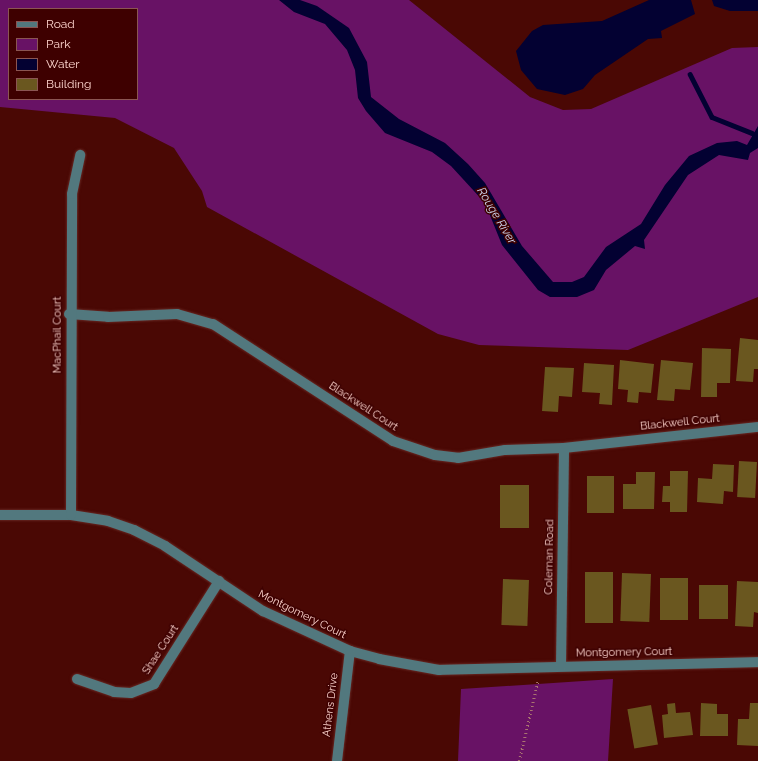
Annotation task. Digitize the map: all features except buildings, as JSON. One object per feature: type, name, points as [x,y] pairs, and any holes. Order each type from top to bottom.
[{"type":"street","name":"MacPhail Court","points":[[70,515],[69,314],[72,194],[80,155]]},
{"type":"street","name":"Blackwell Court","points":[[69,314],[108,317],[177,314],[213,324],[393,441],[435,455],[458,458],[505,450],[564,448],[758,427]]},
{"type":"street","name":"Coleman Road","points":[[561,666],[564,448]]},
{"type":"street","name":"Montgomery Court","points":[[0,515],[70,515],[108,521],[134,530],[165,546],[263,611],[350,651],[439,670],[758,662]]},
{"type":"street","name":"Shae Court","points":[[77,679],[114,692],[132,693],[154,684],[219,581]]},
{"type":"street","name":"Athens Drive","points":[[336,761],[350,651]]},
{"type":"path","points":[[519,761],[541,667]]},
{"type":"green space","points":[[0,0],[409,0],[530,97],[563,110],[591,109],[732,48],[758,47],[758,297],[628,350],[479,345],[438,334],[207,207],[202,191],[174,148],[115,118],[0,107]]},
{"type":"green space","points":[[613,679],[608,761],[458,761],[461,689]]},
{"type":"water","name":"Rouge River","points":[[279,0],[300,0],[317,6],[349,28],[367,62],[371,97],[399,119],[445,143],[468,164],[485,183],[522,246],[553,282],[572,282],[584,277],[606,247],[641,224],[665,185],[689,156],[717,143],[737,141],[747,145],[758,126],[758,148],[750,153],[748,160],[719,155],[688,175],[644,240],[645,249],[635,246],[606,270],[594,290],[577,297],[550,297],[538,290],[502,245],[485,203],[451,166],[432,152],[385,133],[366,111],[358,98],[355,70],[347,50],[325,24],[294,12]]},
{"type":"water","points":[[649,0],[691,0],[695,14],[661,31],[662,38],[648,39],[595,75],[583,89],[565,95],[537,89],[521,70],[516,51],[532,31],[543,25],[602,21]]},
{"type":"water","points":[[712,0],[758,0],[758,11],[730,11],[714,6]]},
{"type":"waterway","points":[[690,74],[712,117],[752,133]]}]
